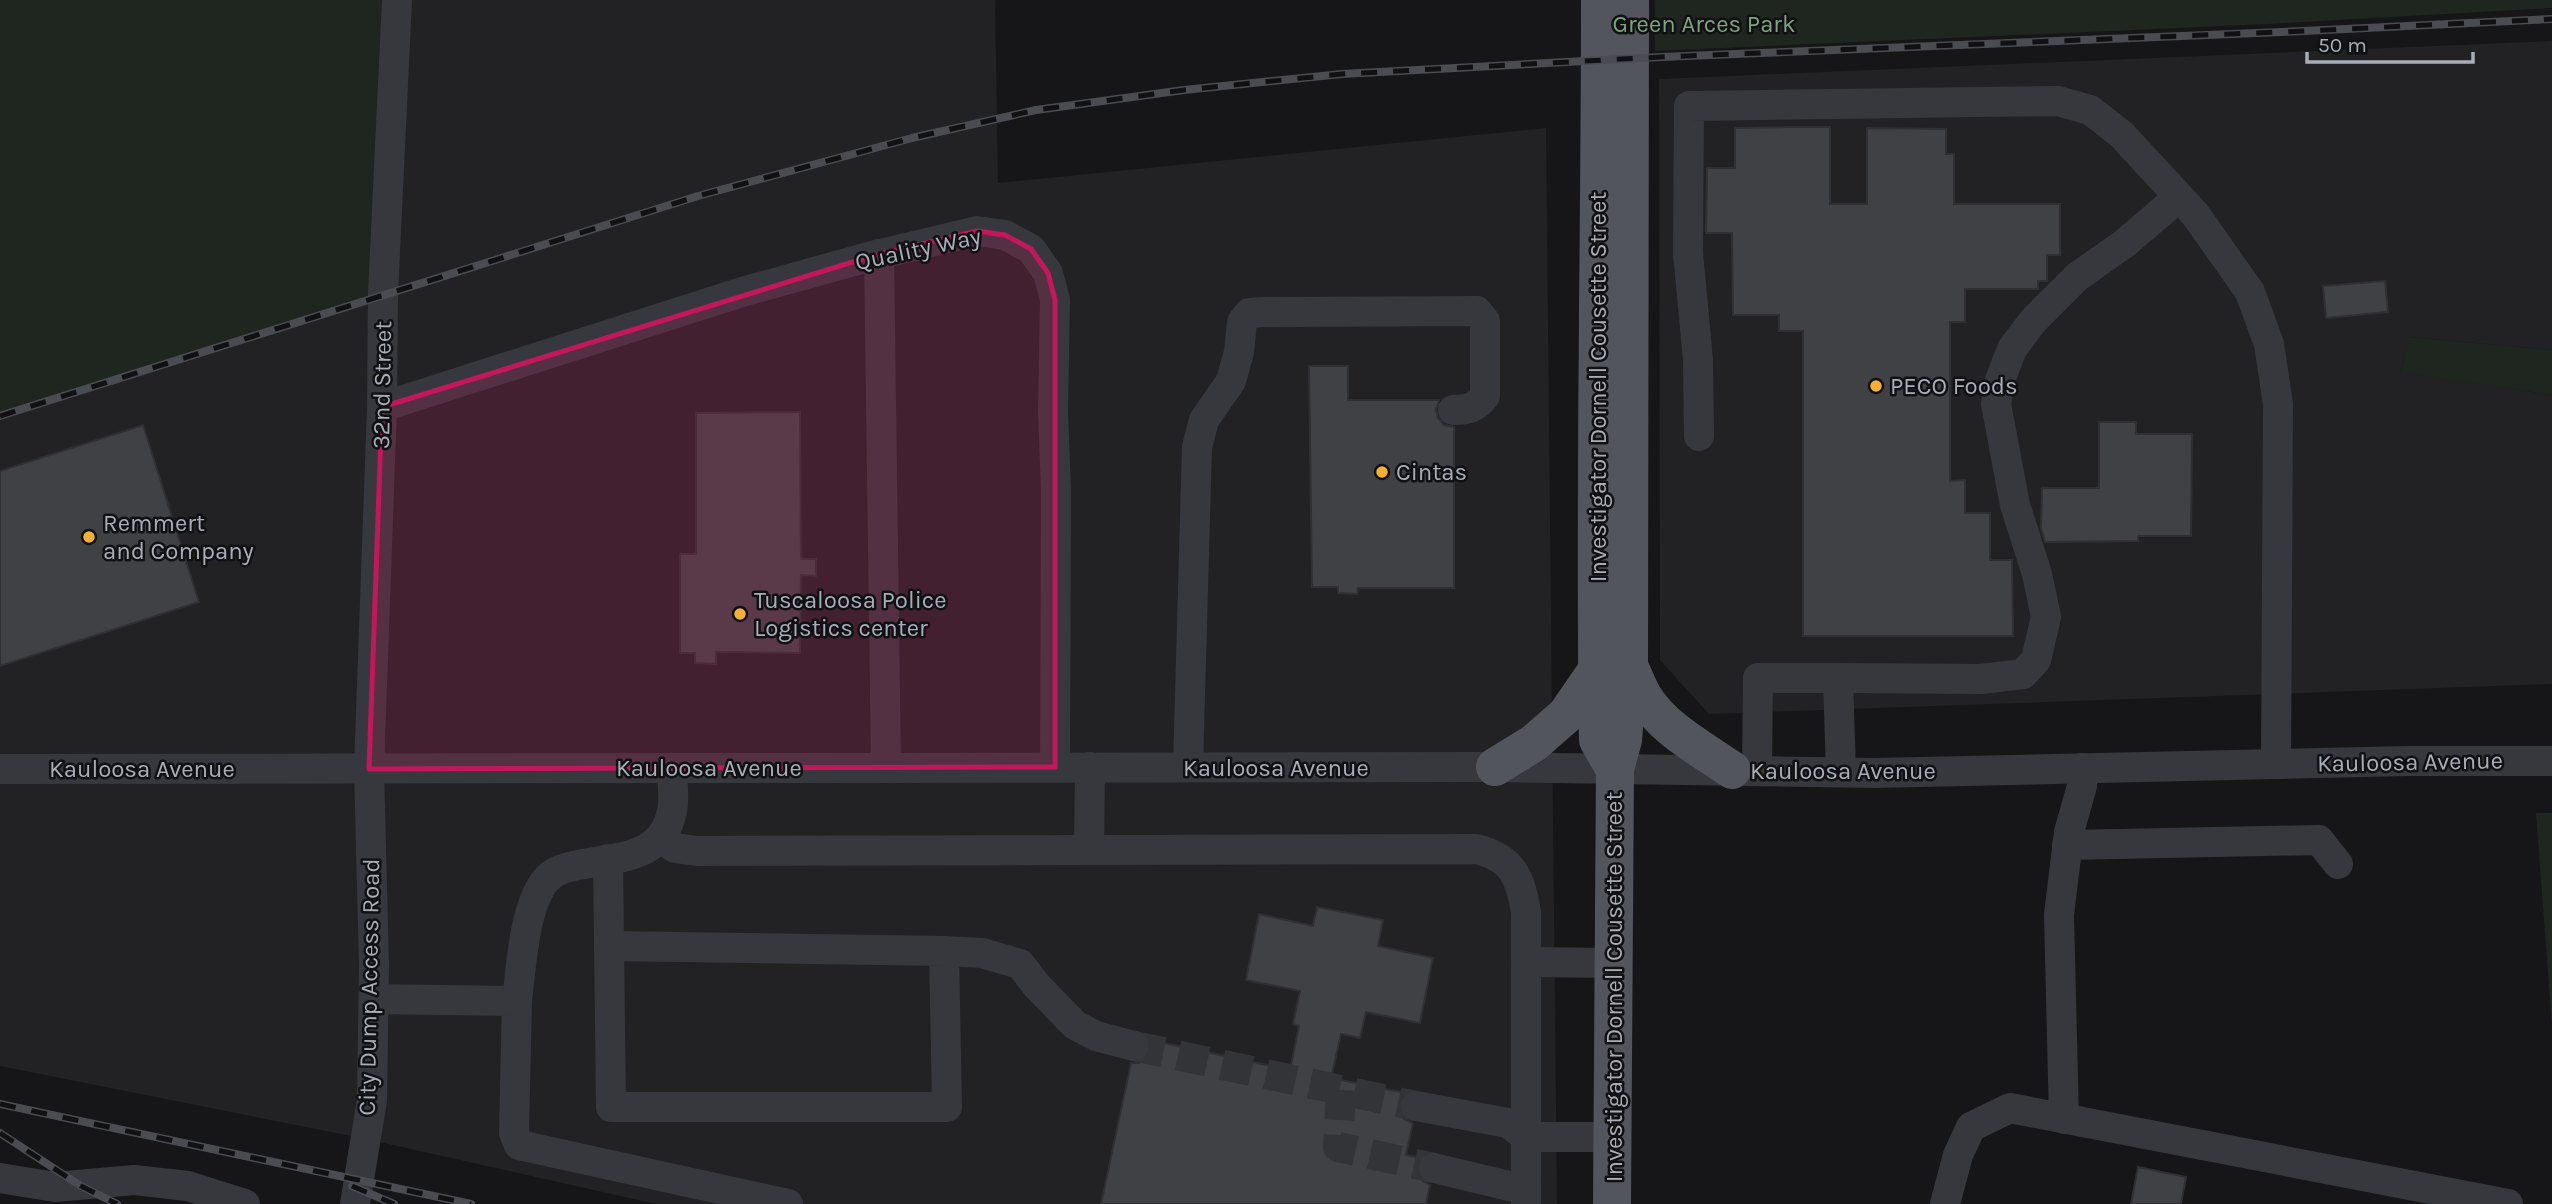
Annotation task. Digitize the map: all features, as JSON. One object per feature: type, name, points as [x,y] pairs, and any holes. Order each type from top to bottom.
[{"type":"main road","name":"Investigator Dornell Cousette Street","points":[[1600,0],[1615,272]]},
{"type":"main road","name":"Investigator Dornell Cousette Street","points":[[1612,1204],[1615,769],[1623,740],[1613,668],[1615,272],[1630,0]]},
{"type":"main road","points":[[1495,767],[1534,743],[1613,668],[1678,733],[1744,771]]},
{"type":"street","name":"32nd Street","points":[[369,769],[382,407],[383,294],[397,0]]},
{"type":"street","points":[[1699,436],[1698,360],[1688,253],[1689,106],[2058,102],[2090,110],[2121,134],[2195,214],[2250,292],[2269,344],[2278,404],[2276,764]]},
{"type":"street","points":[[1744,771],[1758,678],[1981,678],[2023,674],[2036,660],[2046,617],[2037,574],[2015,505],[1996,404],[2000,380],[2012,349],[2033,321],[2077,277],[2124,243],[2179,197]]},
{"type":"street","name":"Quality Way","points":[[382,407],[742,292],[879,254],[977,231],[1005,235],[1031,249],[1048,273],[1055,300],[1055,767]]},
{"type":"street","points":[[879,254],[886,767]]},
{"type":"street","points":[[1188,768],[1197,447],[1204,420],[1231,381],[1239,352],[1242,322],[1249,313],[1263,312],[1477,311],[1485,321],[1485,396],[1478,405],[1466,410],[1454,410]]},
{"type":"street","points":[[1838,678],[1841,772]]},
{"type":"street","name":"Kauloosa Avenue","points":[[0,769],[1495,767],[1841,772],[2552,761]]},
{"type":"street","points":[[1088,850],[1090,767]]},
{"type":"street","points":[[672,768],[672,811],[661,839],[646,850],[558,869],[544,882],[534,904],[524,943],[517,1001],[514,1133],[519,1145],[788,1204]]},
{"type":"street","points":[[2064,1119],[2059,915],[2067,845],[2082,786],[2082,768]]},
{"type":"street","name":"City Dump Access Road","points":[[355,1204],[372,1100],[374,999],[369,769]]},
{"type":"street","points":[[661,839],[675,848],[697,851],[1476,849],[1490,852],[1510,864],[1521,887],[1526,912],[1526,1197],[1434,1168]]},
{"type":"street","points":[[2067,845],[2319,839],[2338,864]]},
{"type":"street","points":[[608,859],[611,1107],[947,1107],[944,951]]},
{"type":"street","points":[[609,946],[982,953],[1020,964],[1037,986],[1076,1025],[1096,1037],[1135,1046]]},
{"type":"street","points":[[1526,962],[1614,963]]},
{"type":"street","points":[[374,999],[517,1001]]},
{"type":"street","points":[[1416,1106],[1508,1123],[1526,1137],[1613,1137]]},
{"type":"street","points":[[1945,1204],[1958,1155],[1971,1127],[2010,1108],[2508,1204]]},
{"type":"street","points":[[0,1178],[55,1187],[134,1180],[188,1186],[244,1204]]},
{"type":"highlighted area","points":[[977,231],[1005,235],[1031,249],[1048,273],[1055,300],[1055,767],[369,769],[382,407],[872,256]]},
{"type":"shaded area","points":[[0,0],[995,0],[998,183],[1546,128],[1557,1204],[656,1204],[366,1139],[0,1066]]},
{"type":"shaded area","points":[[2552,41],[2552,350],[2410,337],[2401,371],[2552,395],[2552,684],[1709,714],[1660,660],[1659,79]]},
{"type":"green space","points":[[0,0],[396,0],[383,294],[0,416]]},
{"type":"green space","name":"Green Arces Park","points":[[1655,0],[2552,0],[2552,8],[2268,24],[1655,51]]},
{"type":"green space","points":[[2409,337],[2552,350],[2552,395],[2401,372]]},
{"type":"green space","points":[[2536,813],[2552,813],[2552,1026]]},
{"type":"building","name":"PECO Foods","points":[[1830,127],[1830,204],[1867,204],[1867,128],[1946,129],[1946,154],[1954,154],[1954,204],[2060,204],[2060,255],[2047,255],[2047,281],[2038,281],[2038,289],[1965,289],[1965,322],[1950,322],[1950,481],[1965,480],[1965,513],[1990,513],[1990,560],[2012,560],[2013,636],[1803,636],[1803,331],[1779,331],[1779,315],[1733,315],[1732,233],[1706,233],[1707,168],[1735,168],[1735,128]]},
{"type":"building","points":[[2385,281],[2388,312],[2326,318],[2323,286]]},
{"type":"building","name":"Cintas","points":[[1309,366],[1348,366],[1348,400],[1439,400],[1436,410],[1438,418],[1444,425],[1454,427],[1454,588],[1358,588],[1357,594],[1338,593],[1338,587],[1312,587]]},
{"type":"building","points":[[800,412],[801,556],[802,559],[816,559],[816,576],[801,575],[800,653],[716,652],[716,664],[695,663],[695,653],[680,653],[680,554],[696,554],[696,413]]},
{"type":"building","points":[[2099,422],[2136,422],[2136,434],[2192,434],[2191,536],[2138,536],[2138,541],[2045,542],[2041,528],[2042,488],[2099,488]]},
{"type":"building","name":"Remmert and Company","points":[[143,425],[199,602],[0,666],[0,471]]},
{"type":"building","points":[[1317,907],[1383,920],[1378,946],[1433,958],[1420,1023],[1366,1012],[1360,1038],[1341,1034],[1331,1078],[1405,1093],[1399,1102],[1399,1111],[1404,1119],[1413,1123],[1406,1155],[1420,1158],[1417,1165],[1418,1174],[1430,1185],[1426,1204],[1101,1204],[1131,1063],[1139,1063],[1147,1058],[1151,1050],[1150,1040],[1290,1070],[1299,1026],[1293,1024],[1300,991],[1246,980],[1259,914],[1313,926]]},
{"type":"building","points":[[2138,1167],[2186,1177],[2181,1204],[2131,1204]]},
{"type":"tunnel","points":[[1134,1046],[1416,1106]]},
{"type":"tunnel","points":[[1341,1090],[1338,1147],[1434,1168]]},
{"type":"railway","points":[[0,416],[698,196],[912,138],[1036,110],[1184,90],[1342,74],[1661,57],[2552,19]]},
{"type":"railway","points":[[0,1104],[471,1204]]},
{"type":"railway","points":[[0,1133],[81,1186],[117,1204]]},
{"type":"railway","points":[[352,1186],[394,1204]]},
{"type":"place","name":"PECO Foods","points":[[1876,386]]},
{"type":"place","name":"Cintas","points":[[1382,472]]},
{"type":"place","name":"Remmert and Company","points":[[89,537]]},
{"type":"place","name":"Tuscaloosa Police Logistics center","points":[[740,614]]}]
